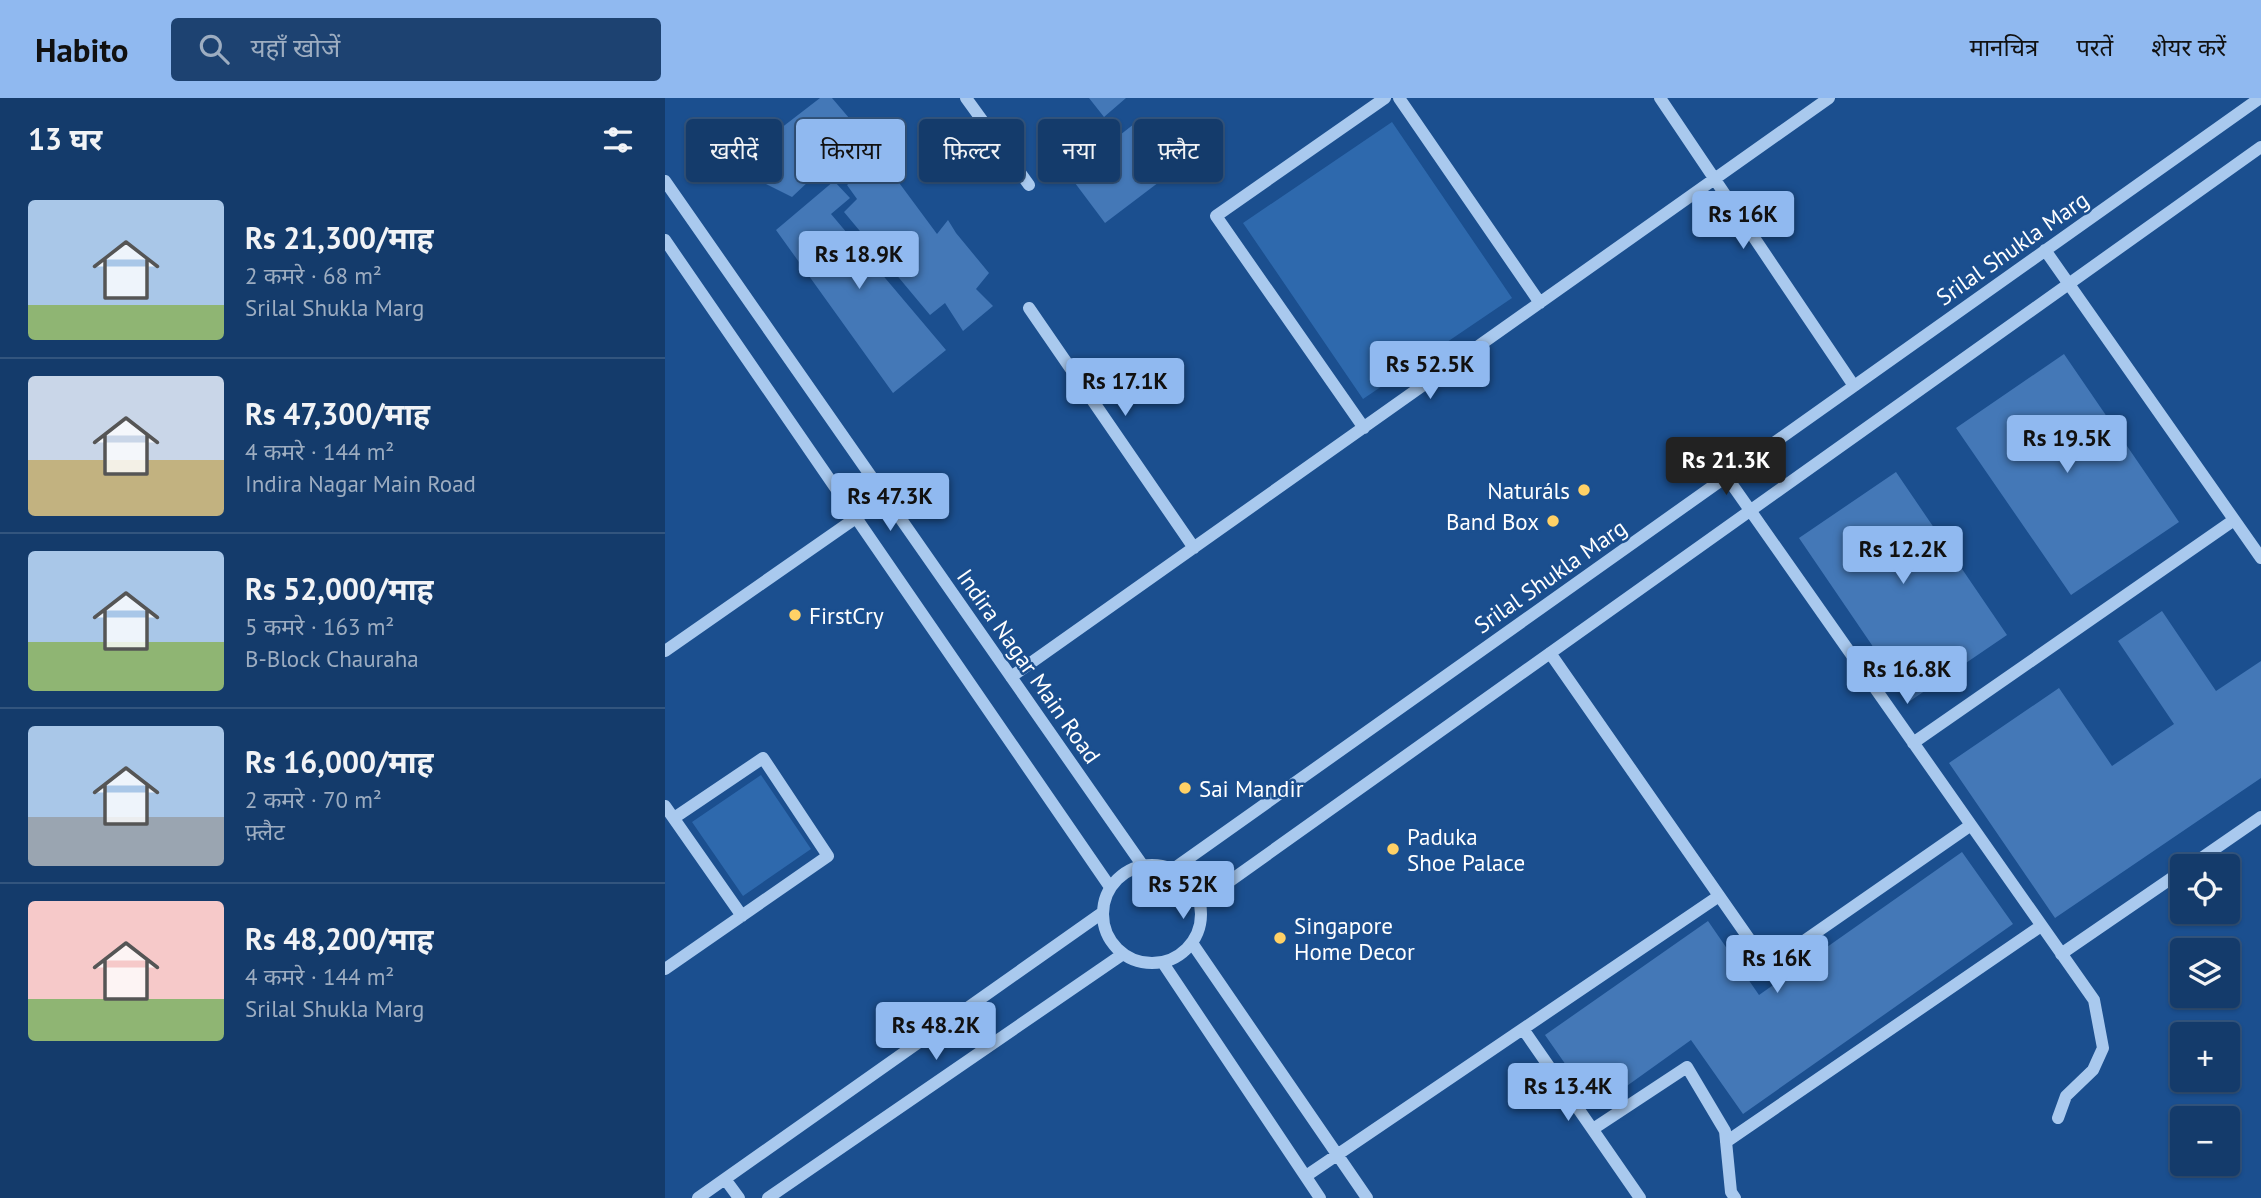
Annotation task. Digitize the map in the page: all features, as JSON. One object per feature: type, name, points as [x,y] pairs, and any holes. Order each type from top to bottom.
[{"type":"street","points":[[966,98],[1029,185]]},
{"type":"street","points":[[1364,428],[1216,216],[1385,98]]},
{"type":"street","points":[[1399,98],[1540,303]]},
{"type":"street","points":[[1660,98],[1854,386]]},
{"type":"street","points":[[1011,677],[1829,98]]},
{"type":"street","name":"Srilal Shukla Marg","points":[[1172,870],[2260,98]]},
{"type":"street","points":[[1199,903],[2261,147]]},
{"type":"street","name":"Indira Nagar Main Road","points":[[665,181],[1143,866]]},
{"type":"street","points":[[665,240],[1110,887]]},
{"type":"street","points":[[2045,250],[2261,558]]},
{"type":"street","points":[[1029,308],[1194,548]]},
{"type":"street","points":[[1726,477],[2094,1000],[2103,1048],[2093,1070],[2066,1096],[2058,1118]]},
{"type":"street","points":[[665,651],[886,497]]},
{"type":"street","points":[[1913,743],[2234,520]]},
{"type":"street","points":[[1550,653],[1768,966],[1971,825]]},
{"type":"street","points":[[665,969],[828,856],[762,758],[674,818]]},
{"type":"street","points":[[665,806],[742,916]]},
{"type":"street","points":[[2207,854],[2261,817]]},
{"type":"street","points":[[1143,866],[1161,866],[1172,870],[1189,882],[1199,903],[1199,925],[1192,943],[1178,956],[1163,963],[1141,962],[1122,954],[1111,941],[1103,924],[1102,913],[1110,887],[1122,875],[1143,866]]},
{"type":"street","points":[[2061,954],[2170,880]]},
{"type":"street","points":[[1305,1176],[1719,896]]},
{"type":"street","points":[[698,1198],[1102,913]]},
{"type":"street","points":[[1726,1142],[2041,926]]},
{"type":"street","points":[[1192,943],[1367,1198]]},
{"type":"street","points":[[768,1198],[1122,954]]},
{"type":"street","points":[[1163,963],[1320,1198]]},
{"type":"street","points":[[1523,1029],[1640,1198]]},
{"type":"street","points":[[1593,1129],[1687,1067],[1725,1130],[1731,1192],[1735,1198]]},
{"type":"street","points":[[725,1179],[739,1198]]},
{"type":"shaded area","points":[[1392,122],[1512,298],[1363,399],[1243,223]]},
{"type":"shaded area","points":[[761,775],[811,849],[743,896],[692,822]]},
{"type":"building","points":[[820,98],[832,98],[850,119],[796,119],[796,182],[808,182],[792,197],[762,182],[782,182],[782,127]]},
{"type":"building","points":[[1089,98],[1126,98],[1104,117]]},
{"type":"building","points":[[1134,124],[1134,182],[1159,182],[1105,223],[1074,182],[1120,182],[1120,135]]},
{"type":"building","points":[[835,182],[850,198],[831,214],[946,350],[893,393],[776,230]]},
{"type":"building","points":[[851,182],[899,182],[937,234],[948,220],[989,273],[976,289],[993,306],[963,331],[945,303],[930,315],[844,212],[857,199],[847,185]]},
{"type":"building","points":[[2064,354],[2179,522],[2071,595],[1956,428]]},
{"type":"building","points":[[1896,472],[2007,635],[1910,701],[1799,538]]},
{"type":"building","points":[[2162,611],[2216,691],[2261,661],[2261,778],[2055,918],[1949,763],[2059,688],[2112,766],[2174,724],[2118,641]]},
{"type":"building","points":[[1962,852],[2013,924],[1743,1114],[1691,1040],[1596,1108],[1545,1035],[1708,921],[1759,995]]},
{"type":"place","name":"Naturáls","points":[[1584,490]]},
{"type":"place","name":"Band Box","points":[[1553,521]]},
{"type":"place","name":"FirstCry","points":[[795,615]]},
{"type":"place","name":"Sai Mandir","points":[[1185,788]]},
{"type":"place","name":"Paduka Shoe Palace","points":[[1393,849]]},
{"type":"place","name":"Singapore Home Decor","points":[[1280,938]]}]
